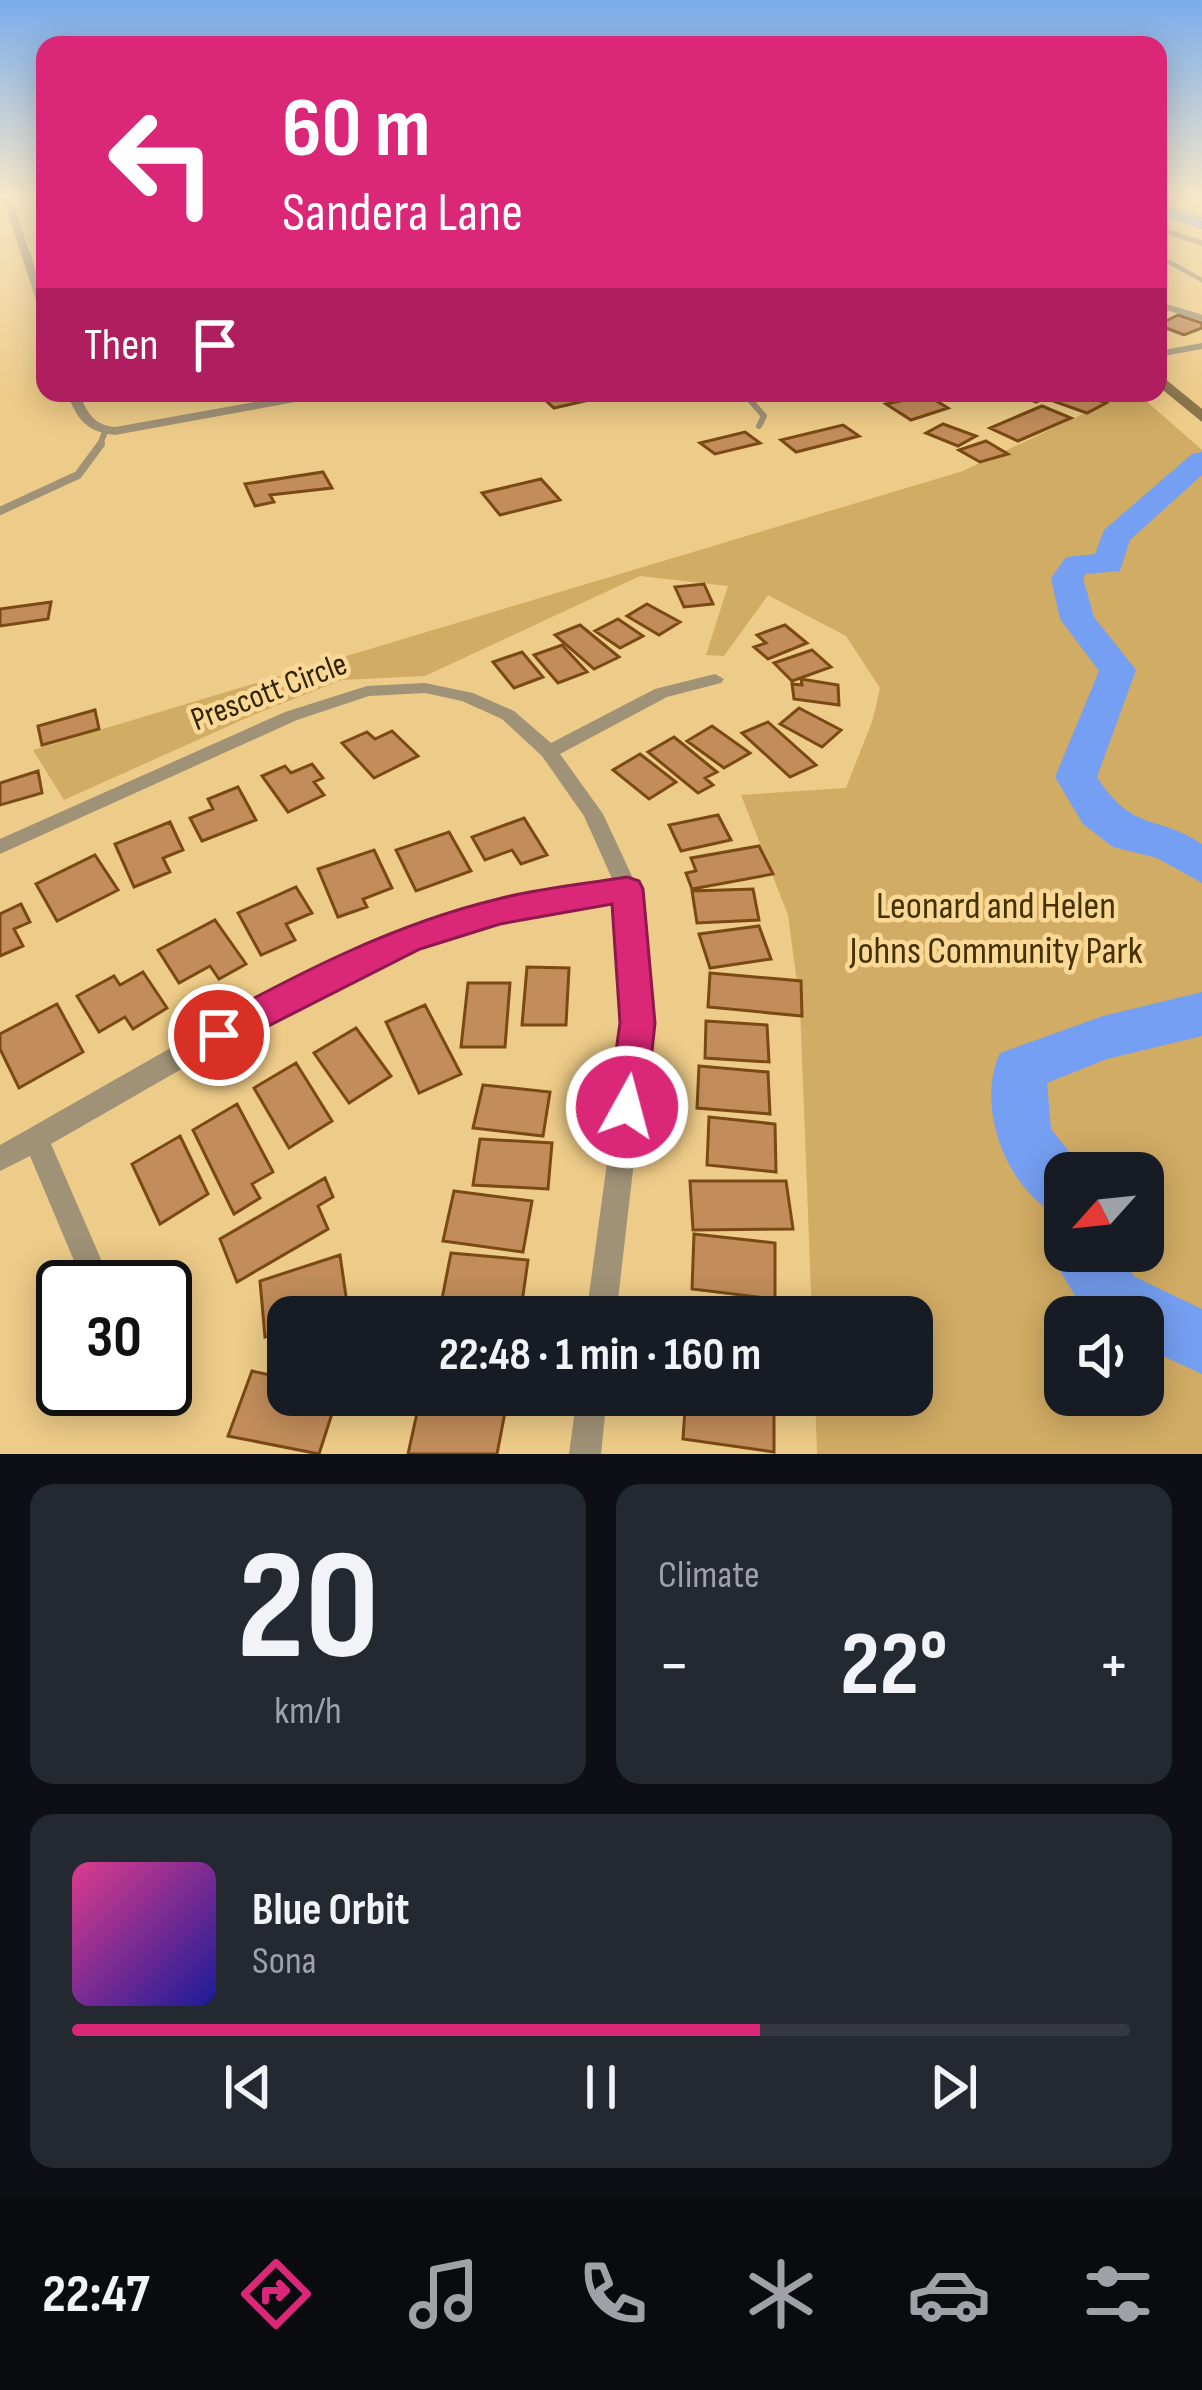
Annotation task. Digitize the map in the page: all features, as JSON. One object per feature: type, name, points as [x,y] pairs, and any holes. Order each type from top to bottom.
[{"type":"street","points":[[1167,352],[1202,346]]},
{"type":"street","points":[[1167,386],[1202,417]]},
{"type":"street","points":[[76,402],[84,423],[105,432],[273,402]]},
{"type":"street","points":[[549,752],[661,693],[716,679]]},
{"type":"street","name":"Prescott Circle","points":[[0,847],[291,716],[385,688],[425,688],[488,705],[549,752],[593,814],[627,889],[638,1023],[605,1296]]},
{"type":"street","points":[[0,1159],[292,994],[409,939],[500,911],[627,889]]},
{"type":"street","points":[[36,1138],[88,1260]]},
{"type":"street","points":[[584,1454],[589,1416]]},
{"type":"lane","points":[[1167,309],[1202,318]]},
{"type":"lane","points":[[752,402],[764,416],[759,426]]},
{"type":"lane","points":[[0,511],[88,470],[99,456],[105,432]]},
{"type":"green space","name":"Leonard and Helen Johns Community Park","points":[[1108,402],[1147,402],[1202,450],[1202,1454],[817,1454],[816,1416],[933,1416],[933,1296],[811,1296],[800,1006],[788,915],[741,795],[846,788],[880,688],[846,636],[768,595],[724,656],[706,655],[728,586],[640,576],[425,676],[342,680],[64,800],[33,750],[963,471]]},
{"type":"building","points":[[1178,315],[1202,323],[1202,328],[1184,335],[1167,328],[1167,320]]},
{"type":"building","points":[[547,402],[581,402],[554,408]]},
{"type":"building","points":[[938,402],[948,408],[911,420],[886,404]]},
{"type":"building","points":[[1056,402],[1106,403],[1087,413]]},
{"type":"building","points":[[1042,406],[1071,418],[1018,441],[990,428]]},
{"type":"building","points":[[943,424],[976,436],[958,446],[926,433]]},
{"type":"building","points":[[843,425],[859,436],[796,452],[781,440]]},
{"type":"building","points":[[745,432],[760,443],[715,454],[700,443]]},
{"type":"building","points":[[986,441],[1008,454],[980,462],[959,450]]},
{"type":"building","points":[[323,472],[332,488],[270,495],[274,502],[255,506],[245,484]]},
{"type":"building","points":[[541,479],[560,500],[500,515],[482,493]]},
{"type":"building","points":[[704,584],[713,604],[684,607],[675,587]]},
{"type":"building","points":[[51,602],[48,619],[0,626],[0,609]]},
{"type":"building","points":[[647,604],[680,622],[659,635],[627,616]]},
{"type":"building","points":[[618,619],[643,636],[620,648],[595,631]]},
{"type":"building","points":[[580,625],[619,657],[594,669],[555,635]]},
{"type":"building","points":[[785,625],[807,643],[768,659],[754,647],[766,643],[757,635]]},
{"type":"building","points":[[562,645],[587,672],[558,683],[534,655]]},
{"type":"building","points":[[812,650],[831,667],[792,681],[774,663]]},
{"type":"building","points":[[522,652],[543,677],[514,688],[493,662]]},
{"type":"building","points":[[801,679],[838,685],[839,705],[794,699],[792,684],[802,685]]},
{"type":"building","points":[[799,708],[841,730],[822,747],[780,724]]},
{"type":"building","points":[[95,710],[99,729],[42,745],[38,726]]},
{"type":"building","points":[[768,722],[816,765],[790,777],[742,733]]},
{"type":"building","points":[[712,726],[750,753],[724,768],[687,741]]},
{"type":"building","points":[[392,731],[418,756],[374,778],[342,743],[367,732],[375,739]]},
{"type":"building","points":[[674,737],[717,772],[705,778],[713,785],[698,793],[648,752]]},
{"type":"building","points":[[640,754],[676,782],[649,799],[613,770]]},
{"type":"building","points":[[312,764],[323,778],[314,782],[324,795],[288,812],[262,776],[285,766],[291,773]]},
{"type":"building","points":[[38,771],[42,793],[0,805],[0,783]]},
{"type":"building","points":[[238,787],[256,820],[202,841],[190,818],[213,809],[208,799]]},
{"type":"building","points":[[718,815],[731,840],[681,851],[669,825]]},
{"type":"building","points":[[524,818],[547,855],[521,864],[512,850],[485,860],[472,837]]},
{"type":"building","points":[[170,822],[183,850],[163,858],[170,872],[134,887],[115,844]]},
{"type":"building","points":[[449,832],[471,871],[416,891],[396,850]]},
{"type":"building","points":[[759,846],[773,874],[692,889],[686,873],[696,871],[691,858]]},
{"type":"building","points":[[374,850],[392,888],[363,899],[367,907],[338,917],[318,869]]},
{"type":"building","points":[[95,855],[118,890],[57,921],[36,884]]},
{"type":"building","points":[[296,887],[312,913],[286,924],[295,940],[261,955],[238,913]]},
{"type":"building","points":[[753,889],[759,920],[697,923],[692,891]]},
{"type":"building","points":[[21,904],[30,922],[14,929],[23,946],[0,956],[0,914]]},
{"type":"building","points":[[215,920],[246,964],[219,979],[210,966],[179,983],[158,950]]},
{"type":"building","points":[[759,926],[771,959],[710,968],[699,934]]},
{"type":"building","points":[[527,967],[569,968],[566,1025],[522,1025]]},
{"type":"building","points":[[143,972],[167,1008],[133,1029],[125,1017],[99,1032],[77,996],[114,976],[120,985]]},
{"type":"building","points":[[710,973],[801,981],[802,1016],[708,1007]]},
{"type":"building","points":[[468,983],[510,983],[505,1047],[461,1047]]},
{"type":"building","points":[[57,1004],[83,1052],[19,1088],[0,1049],[0,1034]]},
{"type":"building","points":[[425,1005],[461,1074],[419,1093],[386,1022]]},
{"type":"building","points":[[706,1021],[767,1025],[769,1062],[705,1058]]},
{"type":"building","points":[[356,1028],[391,1076],[349,1103],[314,1053]]},
{"type":"building","points":[[296,1063],[332,1121],[289,1148],[254,1088]]},
{"type":"building","points":[[699,1066],[768,1072],[770,1114],[697,1108]]},
{"type":"building","points":[[483,1085],[550,1092],[543,1136],[473,1128]]},
{"type":"building","points":[[237,1104],[273,1172],[252,1184],[260,1198],[234,1214],[193,1130]]},
{"type":"building","points":[[709,1117],[775,1124],[776,1172],[707,1165]]},
{"type":"building","points":[[180,1136],[208,1194],[160,1224],[132,1164]]},
{"type":"building","points":[[480,1139],[552,1143],[548,1189],[473,1185]]},
{"type":"building","points":[[325,1178],[333,1197],[318,1206],[328,1229],[237,1282],[220,1239]]},
{"type":"building","points":[[690,1181],[786,1181],[793,1229],[693,1230]]},
{"type":"building","points":[[454,1191],[532,1201],[523,1252],[443,1241]]},
{"type":"building","points":[[694,1234],[775,1243],[775,1296],[692,1289]]},
{"type":"building","points":[[451,1253],[528,1260],[523,1296],[443,1296]]},
{"type":"building","points":[[340,1255],[346,1296],[267,1296],[265,1337],[260,1281]]},
{"type":"building","points":[[252,1371],[267,1374],[267,1416],[331,1416],[319,1454],[228,1436]]},
{"type":"building","points":[[416,1416],[504,1416],[497,1454],[408,1454]]},
{"type":"building","points":[[685,1416],[774,1416],[774,1452],[683,1439]]},
{"type":"waterway","points":[[1202,460],[1115,537],[1109,564],[1077,564],[1067,578],[1077,619],[1118,670],[1076,777],[1098,813],[1128,836],[1169,844],[1202,866]]},
{"type":"waterway","points":[[1044,1164],[1024,1138],[1019,1070],[1103,1038],[1202,1014]]},
{"type":"waterway","points":[[1093,1272],[1113,1299],[1202,1342]]},
{"type":"route","points":[[219,1035],[292,994],[409,939],[500,911],[627,889],[638,1023],[627,1107]]}]
